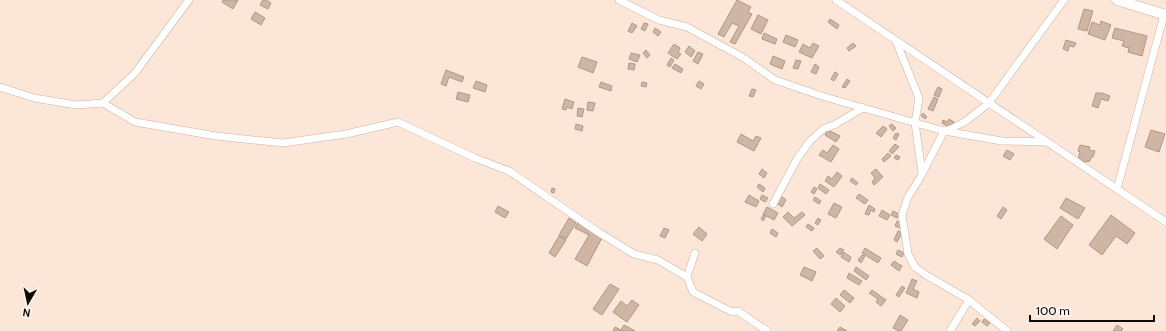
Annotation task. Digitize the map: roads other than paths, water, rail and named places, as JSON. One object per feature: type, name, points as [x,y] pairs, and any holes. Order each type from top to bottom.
[{"type":"main road","points":[[1117,0],[1165,15]]},
{"type":"street","points":[[103,103],[136,73],[189,0]]},
{"type":"street","points":[[620,0],[659,20],[687,26],[744,58],[775,80],[825,97],[944,131],[1002,141],[1047,142]]},
{"type":"street","points":[[836,0],[1166,222]]},
{"type":"street","points":[[1007,331],[969,300],[915,267],[908,254],[902,215],[908,197],[944,131],[966,121],[989,103],[1064,0]]},
{"type":"street","points":[[1117,189],[1165,15]]},
{"type":"street","points":[[896,40],[919,98],[915,123],[922,173]]},
{"type":"street","points":[[0,87],[48,101],[76,105],[103,103],[135,122],[216,136],[283,143],[346,134],[398,122],[475,158],[510,171],[598,232],[634,254],[658,260],[687,277],[693,292],[732,312],[738,311],[767,331]]},
{"type":"street","points":[[773,204],[797,159],[810,141],[823,129],[834,125],[863,108]]},
{"type":"street","points":[[687,277],[695,253]]},
{"type":"street","points":[[950,331],[969,300]]}]
